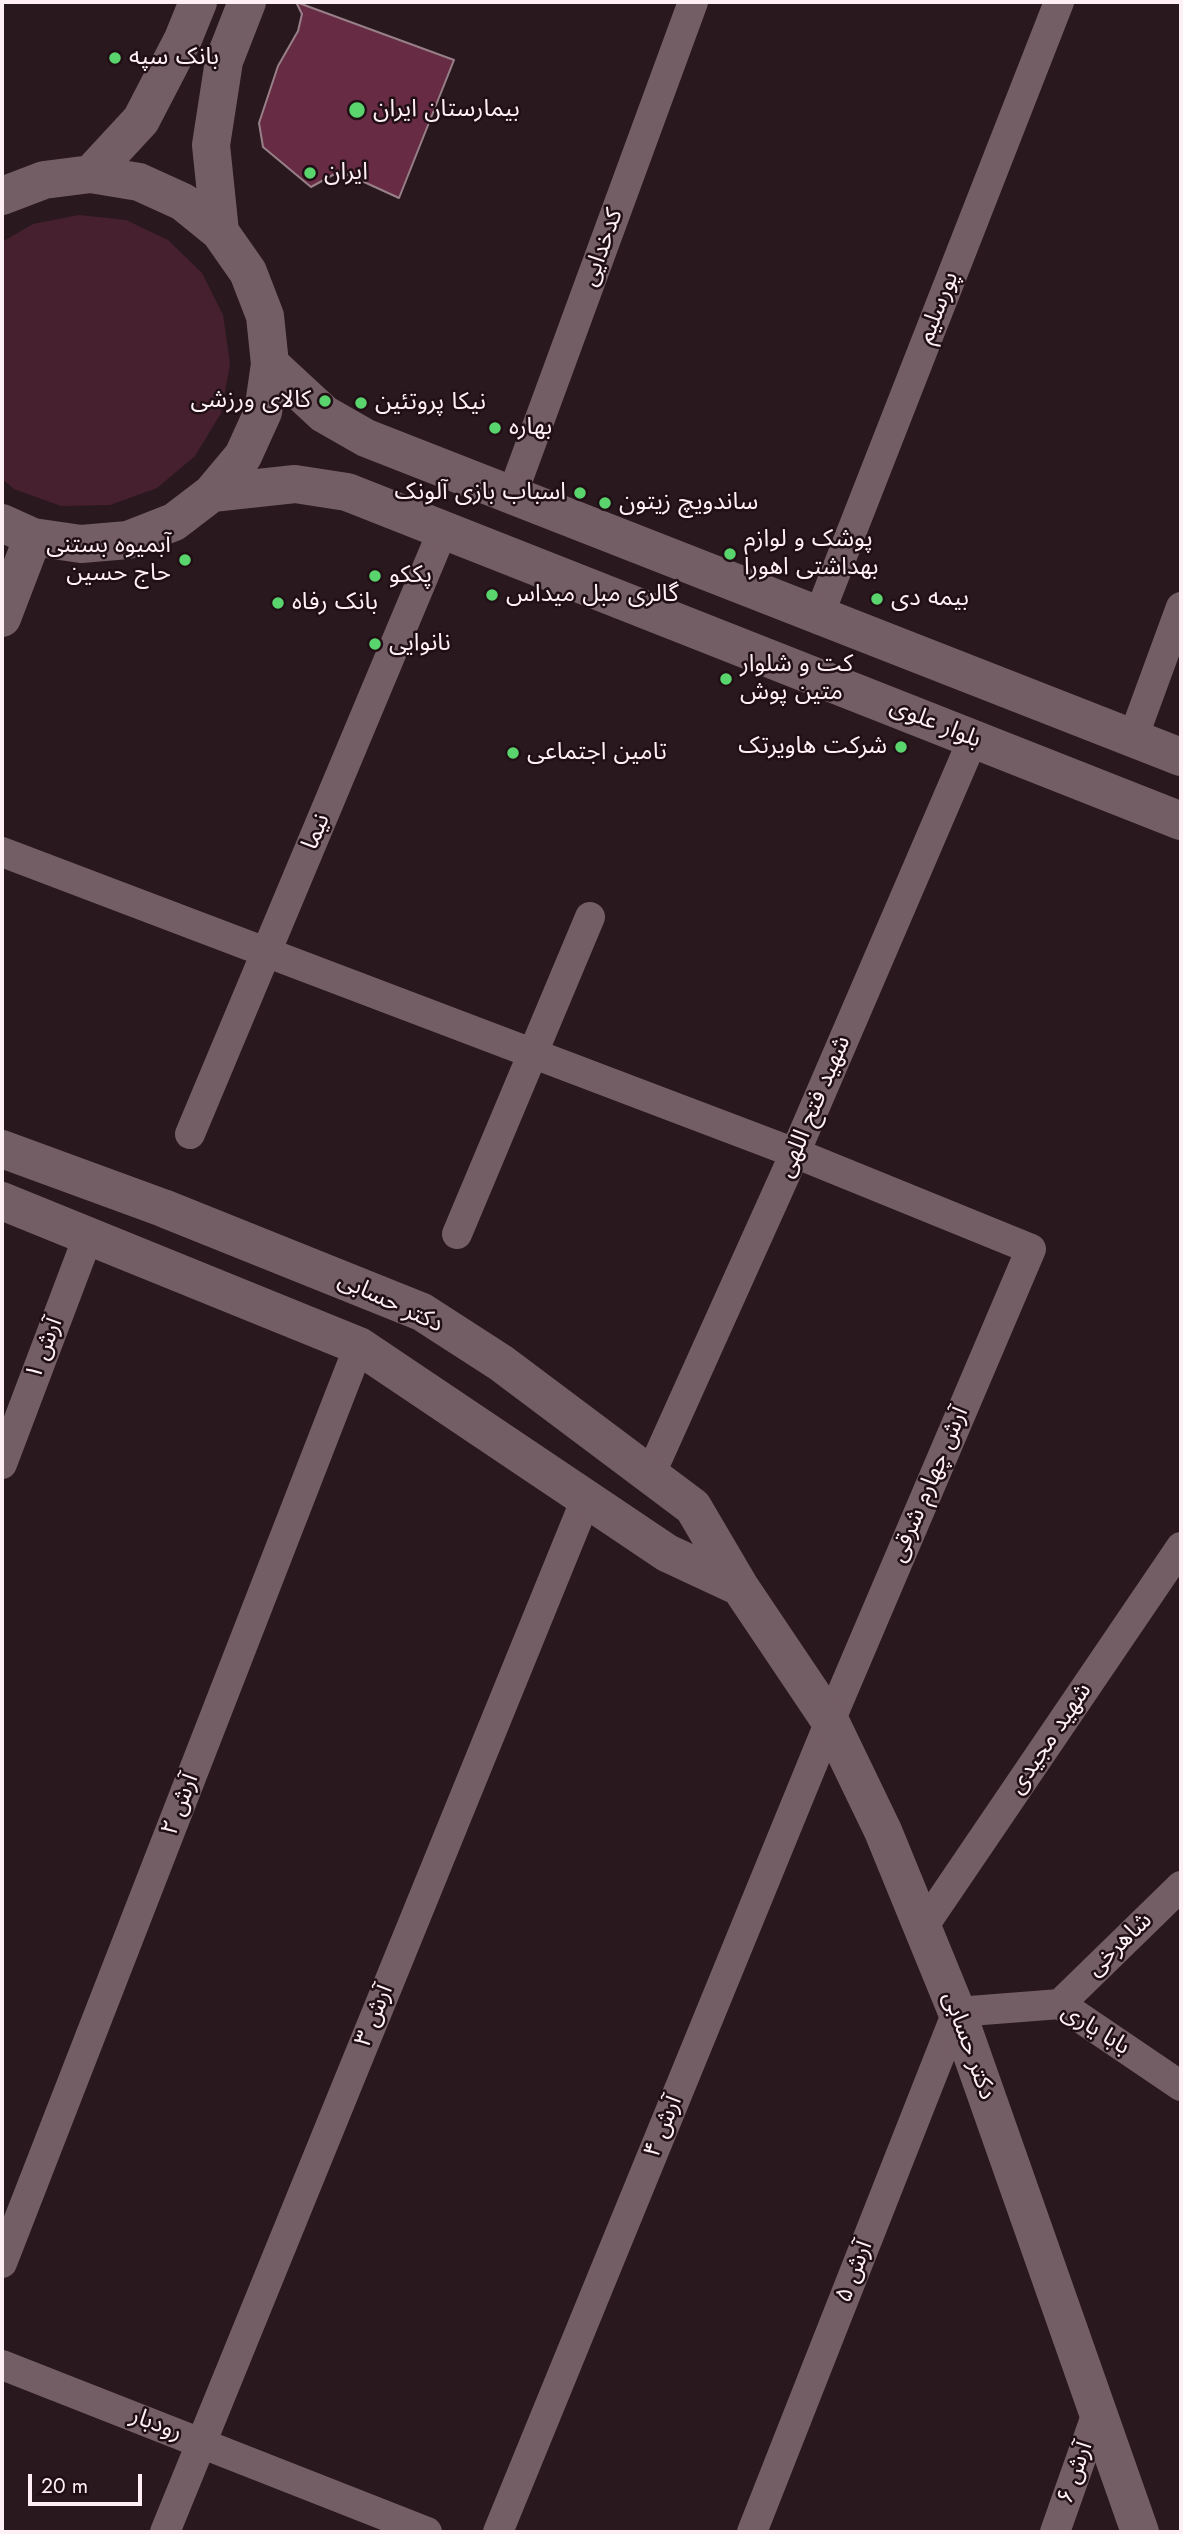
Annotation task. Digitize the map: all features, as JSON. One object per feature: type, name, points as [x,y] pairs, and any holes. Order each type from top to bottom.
[{"type":"main road","points":[[91,174],[141,120],[183,39],[198,2]]},
{"type":"main road","points":[[220,232],[211,145],[224,61],[247,2]]},
{"type":"main road","points":[[2,196],[44,180],[91,174],[139,182],[183,202],[220,232],[248,272],[265,316],[270,364],[263,412],[243,456],[212,494],[174,522],[128,540],[81,544],[17,530],[2,618]]},
{"type":"main road","points":[[270,364],[324,414],[366,438],[1181,757]]},
{"type":"main road","name":"بلوار علوی","points":[[212,494],[295,484],[347,492],[1181,821]]},
{"type":"main road","name":"دکتر حسابی","points":[[2,1149],[163,1208],[422,1312],[501,1363],[693,1507],[740,1587],[830,1721],[883,1831],[921,1930],[957,2012],[1140,2532]]},
{"type":"main road","points":[[2,1201],[89,1234],[359,1346],[667,1553],[740,1587]]},
{"type":"street","name":"کدخدایی","points":[[512,495],[693,2]]},
{"type":"street","name":"پورسلیم","points":[[820,615],[1059,2]]},
{"type":"street","name":"نیما","points":[[190,1134],[443,530]]},
{"type":"street","points":[[1133,738],[1181,607]]},
{"type":"street","name":"شهید فتح اللهی","points":[[651,1473],[795,1153],[973,738]]},
{"type":"street","points":[[2,852],[795,1153]]},
{"type":"street","points":[[457,1234],[590,917]]},
{"type":"street","name":"آرش چهارم شرقی","points":[[795,1153],[1031,1249],[830,1721]]},
{"type":"street","name":"آرش ۱","points":[[2,1464],[89,1234]]},
{"type":"street","name":"آرش ۲","points":[[2,2263],[359,1346]]},
{"type":"street","name":"آرش ۳","points":[[165,2532],[586,1499]]},
{"type":"street","name":"شهید مجیدی","points":[[921,1930],[1181,1547]]},
{"type":"street","name":"آرش ۴","points":[[498,2532],[830,1721]]},
{"type":"street","name":"شاهرخی","points":[[1060,2004],[1181,1886]]},
{"type":"street","name":"بابا یاری","points":[[957,2012],[1060,2004],[1181,2086]]},
{"type":"street","name":"آرش ۵","points":[[752,2532],[957,2012]]},
{"type":"street","name":"رودبار","points":[[2,2365],[427,2532]]},
{"type":"street","name":"آرش ۶","points":[[1055,2532],[1097,2413]]},
{"type":"shaded area","points":[[79,215],[126,220],[168,240],[202,273],[223,315],[230,364],[221,413],[195,456],[157,488],[110,505],[61,506],[14,489],[2,479],[2,242],[33,224]]},
{"type":"building","name":"بیمارستان ایران","points":[[296,2],[454,60],[399,198],[340,171],[311,187],[263,147],[259,123],[278,66],[298,31],[302,14]]},
{"type":"place","name":"بانک سپه","points":[[115,58]]},
{"type":"place","name":"بیمارستان ایران","points":[[357,110]]},
{"type":"place","name":"ایران","points":[[310,173]]},
{"type":"place","name":"کالای ورزشی","points":[[325,401]]},
{"type":"place","name":"نیکا پروتئین","points":[[361,403]]},
{"type":"place","name":"بهاره","points":[[495,428]]},
{"type":"place","name":"اسباب بازی آلونک","points":[[580,493]]},
{"type":"place","name":"ساندویچ زیتون","points":[[605,503]]},
{"type":"place","name":"پوشک و لوازم بهداشتی اهورا","points":[[730,554]]},
{"type":"place","name":"آبمیوه بستنی حاج حسین","points":[[185,560]]},
{"type":"place","name":"پککو","points":[[375,576]]},
{"type":"place","name":"گالری مبل میداس","points":[[492,595]]},
{"type":"place","name":"بیمه دی","points":[[877,599]]},
{"type":"place","name":"بانک رفاه","points":[[278,603]]},
{"type":"place","name":"نانوایی","points":[[375,644]]},
{"type":"place","name":"کت و شلوار متین پوش","points":[[726,679]]},
{"type":"place","name":"شرکت هاویرتک","points":[[901,747]]},
{"type":"place","name":"تامین اجتماعی","points":[[513,753]]}]
